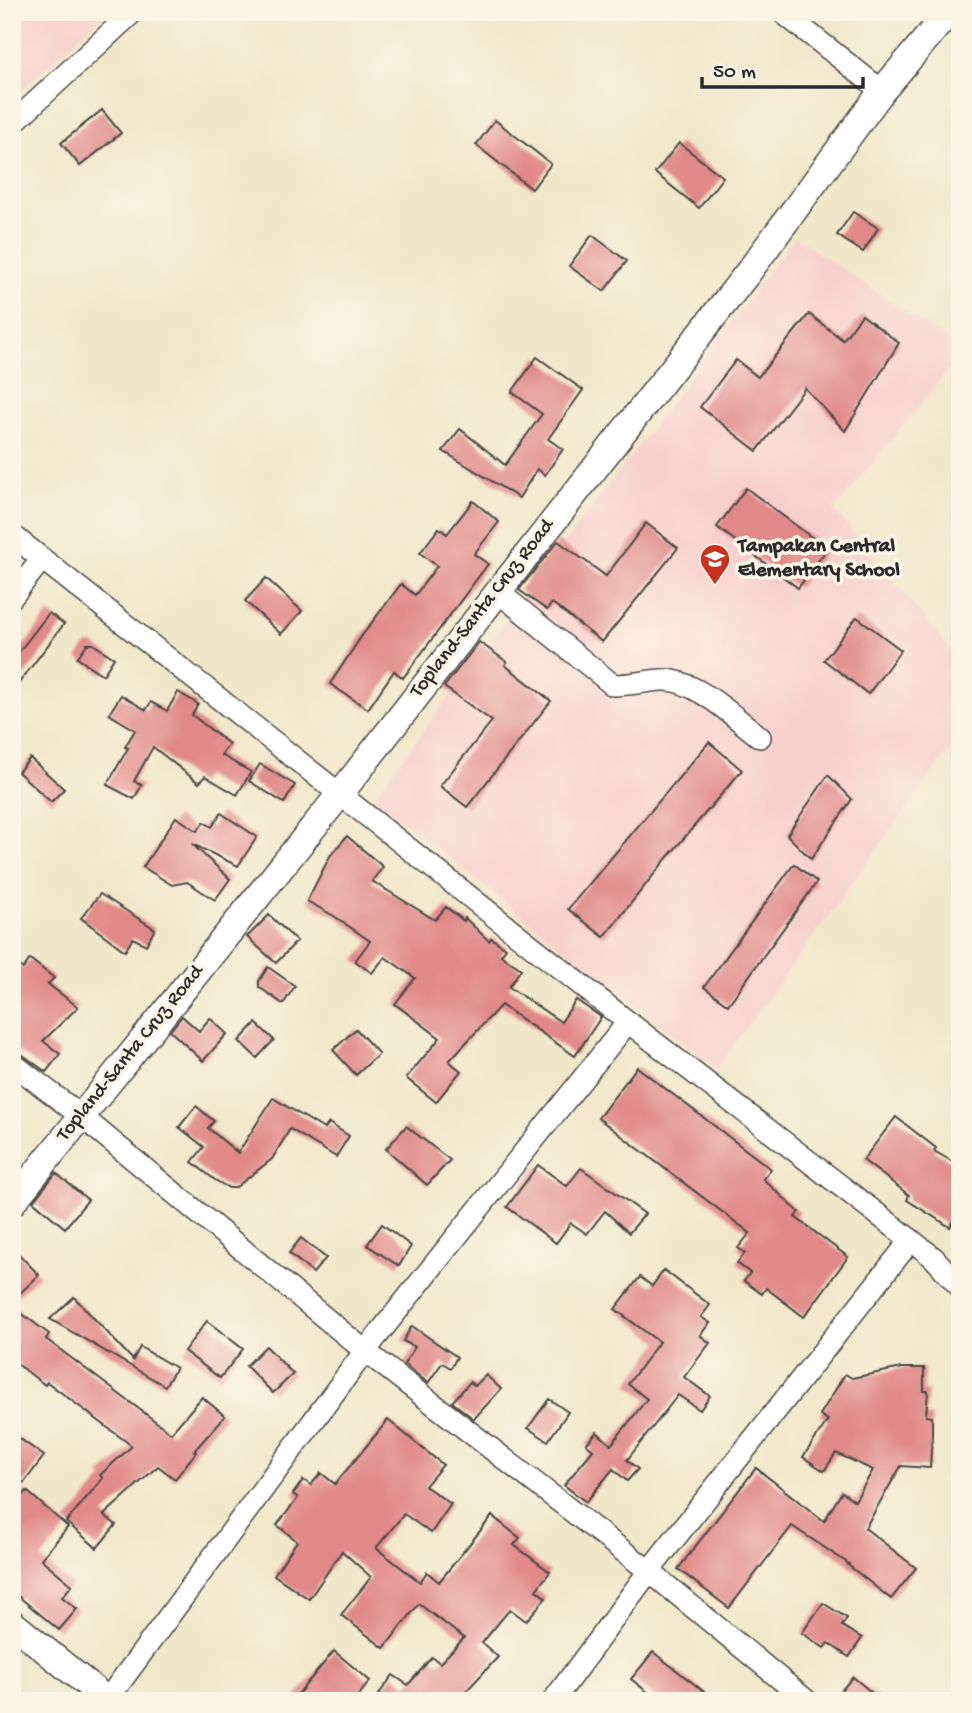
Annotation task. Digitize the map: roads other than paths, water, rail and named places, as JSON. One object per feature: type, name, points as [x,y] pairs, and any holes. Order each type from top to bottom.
[{"type":"main road","name":"Topland-Santa Cruz Road","points":[[12,1203],[340,794],[750,270],[882,91],[949,12]]},
{"type":"main road","points":[[12,1623],[107,1701]]},
{"type":"street","points":[[12,124],[132,12]]},
{"type":"street","points":[[782,12],[882,91]]},
{"type":"street","points":[[12,535],[628,1022],[934,1258],[960,1287]]},
{"type":"street","points":[[12,597],[42,559]]},
{"type":"street","points":[[497,591],[613,685],[636,685],[664,679],[691,685],[760,737]]},
{"type":"street","points":[[107,1701],[365,1350],[628,1022]]},
{"type":"street","points":[[12,1063],[81,1116],[365,1350],[649,1571],[807,1701]]},
{"type":"street","points":[[553,1701],[649,1571],[911,1240]]},
{"type":"place","name":"Tampakan Central Elementary School","points":[[715,586]]}]
